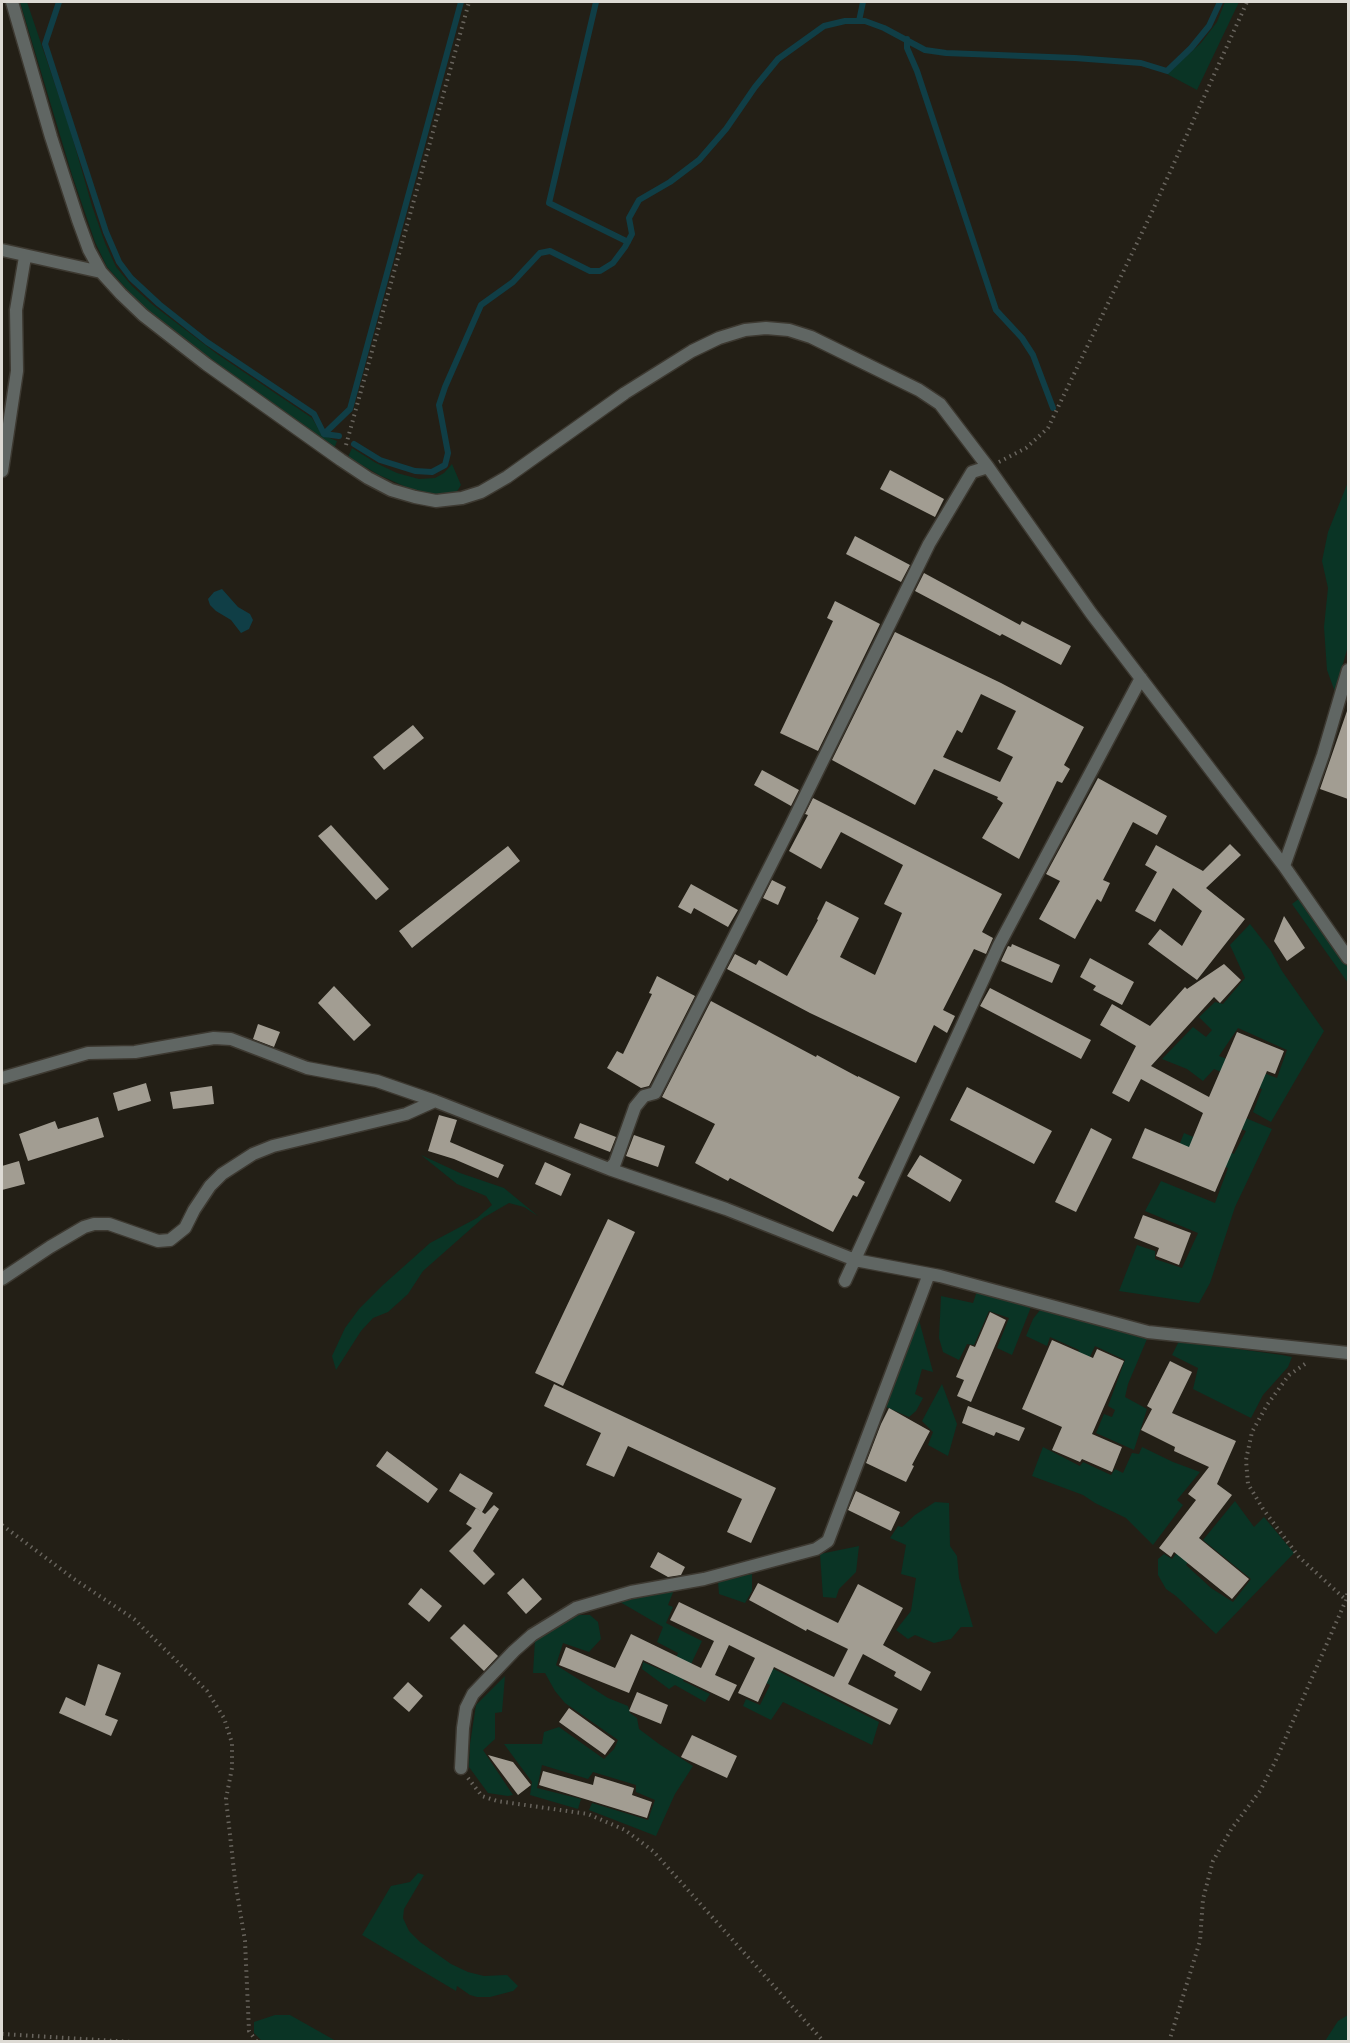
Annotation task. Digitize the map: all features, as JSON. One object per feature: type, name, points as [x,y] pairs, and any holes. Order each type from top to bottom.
[{"type":"street","points":[[12,2],[74,210],[89,250],[101,272],[143,315],[206,364],[341,460],[391,490],[436,501],[462,498],[481,492],[507,477],[625,393],[692,351],[719,338],[745,330],[765,328],[789,330],[811,337],[919,390],[940,404],[988,467],[1091,613],[1284,866],[1348,958]]},
{"type":"street","points":[[2,250],[25,257],[101,272]]},
{"type":"street","points":[[2,471],[17,371],[16,310],[25,257]]},
{"type":"street","points":[[609,1169],[615,1163],[635,1107],[644,1096],[656,1093],[929,544],[972,472],[988,467]]},
{"type":"street","points":[[1284,866],[1323,754],[1348,670]]},
{"type":"street","points":[[845,1281],[999,945],[1141,678]]},
{"type":"street","points":[[2,1078],[88,1053],[135,1052],[214,1038],[231,1039],[307,1068],[377,1081],[435,1101],[609,1169],[726,1209],[855,1260],[929,1274],[1148,1332],[1348,1353]]},
{"type":"street","points":[[2,1279],[50,1247],[84,1227],[94,1224],[109,1224],[158,1241],[170,1240],[185,1228],[210,1186],[222,1174],[252,1154],[273,1146],[406,1114],[435,1101]]},
{"type":"street","points":[[461,1768],[462,1728],[466,1708],[473,1694],[532,1635],[576,1608],[631,1592],[704,1579],[816,1549],[828,1541],[929,1274]]},
{"type":"path","points":[[341,460],[469,2]]},
{"type":"path","points":[[988,467],[1026,448],[1048,428],[1151,214],[1246,2]]},
{"type":"path","points":[[1323,1352],[1289,1375],[1267,1405],[1252,1432],[1246,1468],[1248,1484],[1284,1538],[1299,1557],[1346,1600]]},
{"type":"path","points":[[2,1525],[74,1579],[134,1619],[207,1691],[224,1718],[232,1743],[232,1768],[226,1798],[235,1881],[245,1941],[249,2031],[257,2042]]},
{"type":"path","points":[[1169,2042],[1200,1941],[1203,1899],[1213,1861],[1232,1828],[1260,1791],[1270,1772],[1348,1591]]},
{"type":"path","points":[[461,1768],[482,1796],[497,1801],[588,1814],[625,1830],[653,1851],[824,2042]]},
{"type":"path","points":[[2,2034],[132,2042]]},
{"type":"green space","points":[[20,2],[27,2],[70,129],[92,206],[116,267],[153,305],[217,354],[312,418],[322,435],[337,441],[334,449],[206,356],[141,305],[107,267],[95,242],[72,175]]},
{"type":"green space","points":[[1225,2],[1239,2],[1197,90],[1167,74],[1201,43],[1217,22]]},
{"type":"green space","points":[[352,448],[397,473],[419,479],[435,478],[444,473],[452,464],[461,485],[456,493],[434,495],[415,491],[379,475],[348,457]]},
{"type":"green space","points":[[1348,482],[1348,646],[1335,692],[1327,670],[1324,627],[1328,588],[1322,561],[1328,532]]},
{"type":"green space","points":[[1300,898],[1348,967],[1348,983],[1292,904]]},
{"type":"green space","points":[[1250,924],[1271,951],[1282,971],[1324,1031],[1271,1122],[1253,1112],[1262,1089],[1214,1069],[1203,1081],[1187,1069],[1162,1059],[1193,1027],[1206,1037],[1212,1030],[1199,1017],[1215,1002],[1223,1004],[1245,978],[1230,945]],"holes":[[[1238,1028],[1287,1050],[1277,1078],[1219,1056]]]},
{"type":"green space","points":[[1205,1101],[1272,1129],[1235,1207],[1210,1283],[1199,1303],[1119,1291],[1137,1245],[1155,1251],[1155,1259],[1182,1268],[1198,1233],[1145,1211],[1161,1181],[1215,1203],[1228,1168],[1178,1148],[1184,1133],[1234,1154],[1246,1131],[1198,1109]]},
{"type":"green space","points":[[421,1155],[460,1173],[504,1188],[538,1216],[524,1207],[509,1203],[483,1218],[423,1271],[408,1294],[388,1312],[373,1318],[361,1331],[336,1370],[332,1356],[345,1328],[359,1309],[430,1243],[477,1218],[492,1205],[486,1196],[457,1184]]},
{"type":"green space","points":[[977,1291],[1031,1307],[1012,1355],[997,1348],[1009,1318],[989,1311],[974,1345],[967,1344],[959,1360],[943,1352],[939,1338],[941,1296],[973,1303]]},
{"type":"green space","points":[[1040,1310],[1079,1318],[1147,1339],[1128,1384],[1125,1397],[1147,1409],[1134,1450],[1096,1433],[1104,1414],[1112,1417],[1115,1410],[1108,1406],[1125,1360],[1095,1346],[1089,1359],[1078,1353],[1079,1350],[1050,1337],[1047,1346],[1026,1336],[1033,1319]]},
{"type":"green space","points":[[919,1320],[933,1372],[922,1369],[915,1394],[923,1398],[916,1411],[909,1417],[884,1406]]},
{"type":"green space","points":[[1179,1341],[1292,1357],[1288,1367],[1263,1395],[1251,1418],[1193,1389],[1198,1368],[1172,1355]]},
{"type":"green space","points":[[942,1384],[957,1424],[948,1456],[928,1445],[933,1432],[922,1421]]},
{"type":"green space","points":[[1043,1447],[1080,1466],[1083,1462],[1111,1475],[1115,1469],[1123,1473],[1132,1453],[1139,1454],[1142,1447],[1200,1472],[1177,1500],[1183,1505],[1153,1545],[1126,1518],[1083,1495],[1032,1476]]},
{"type":"green space","points":[[1235,1501],[1254,1527],[1264,1517],[1294,1553],[1216,1634],[1166,1589],[1158,1575],[1158,1559],[1164,1554],[1172,1559],[1183,1545],[1194,1553],[1186,1565],[1211,1588],[1233,1602],[1251,1579],[1203,1540]]},
{"type":"green space","points":[[935,1502],[949,1503],[950,1546],[957,1556],[959,1578],[973,1627],[961,1627],[951,1639],[934,1643],[915,1635],[908,1639],[896,1630],[911,1611],[916,1578],[901,1574],[906,1545],[890,1538],[898,1526],[902,1527]]},
{"type":"green space","points":[[859,1546],[856,1572],[839,1589],[836,1598],[823,1597],[820,1554]]},
{"type":"green space","points":[[752,1574],[752,1591],[745,1603],[719,1594],[718,1581]]},
{"type":"green space","points":[[674,1590],[668,1605],[673,1607],[666,1623],[702,1641],[683,1681],[710,1694],[705,1702],[675,1685],[669,1689],[642,1669],[643,1662],[670,1674],[678,1653],[657,1642],[663,1627],[620,1602]]},
{"type":"green space","points":[[579,1615],[590,1615],[598,1622],[601,1639],[589,1652],[563,1643],[556,1665],[608,1698],[628,1706],[630,1713],[637,1718],[639,1729],[693,1766],[675,1794],[656,1836],[589,1810],[592,1803],[648,1820],[655,1800],[636,1792],[636,1785],[593,1772],[588,1779],[542,1765],[537,1788],[581,1799],[578,1809],[530,1795],[532,1782],[504,1744],[542,1744],[544,1732],[559,1727],[604,1759],[614,1749],[618,1740],[565,1703],[545,1673],[533,1673],[535,1640],[561,1623]]},
{"type":"green space","points":[[756,1660],[879,1722],[872,1745],[783,1702],[771,1720],[743,1706],[746,1699],[760,1705],[770,1685],[750,1674]]},
{"type":"green space","points":[[505,1676],[502,1712],[495,1713],[495,1739],[483,1750],[513,1795],[508,1796],[488,1793],[469,1767],[476,1705]]},
{"type":"green space","points":[[418,1873],[424,1875],[404,1909],[403,1918],[409,1931],[420,1942],[451,1964],[468,1972],[484,1976],[507,1975],[518,1986],[513,1991],[490,1997],[477,1997],[457,1986],[456,1991],[362,1935],[391,1886],[410,1882]]},
{"type":"green space","points":[[275,2015],[290,2015],[336,2041],[262,2041],[254,2033],[254,2022]]},
{"type":"green space","points":[[1348,2015],[1348,2041],[1325,2041],[1338,2021]]},
{"type":"water","points":[[222,589],[238,607],[250,614],[253,620],[249,629],[241,633],[231,620],[210,605],[208,599],[214,592]]},
{"type":"building","points":[[890,470],[944,499],[935,517],[880,489]]},
{"type":"building","points":[[855,536],[910,565],[901,582],[846,554]]},
{"type":"building","points":[[924,573],[1020,625],[1022,621],[1071,646],[1061,665],[915,591]]},
{"type":"building","points":[[835,601],[880,624],[818,751],[780,733],[833,621],[827,618]]},
{"type":"building","points":[[895,632],[1001,683],[1084,727],[1064,765],[1070,769],[1062,783],[1057,781],[1019,859],[982,838],[1003,803],[997,799],[998,797],[934,769],[915,805],[832,760]],"holes":[[[981,694],[1016,711],[997,749],[1013,757],[1000,782],[943,757],[957,730],[962,733]]]},
{"type":"building","points":[[1348,711],[1348,799],[1320,789]]},
{"type":"building","points":[[413,725],[424,738],[384,770],[373,757]]},
{"type":"building","points":[[762,770],[799,790],[791,806],[754,785]]},
{"type":"building","points":[[1098,778],[1167,816],[1157,835],[1133,822],[1103,880],[1110,883],[1101,902],[1097,899],[1075,939],[1039,919],[1060,881],[1046,874]]},
{"type":"building","points":[[813,798],[1002,894],[982,932],[993,938],[986,954],[974,949],[943,1010],[955,1016],[947,1033],[934,1025],[916,1063],[810,1013],[727,969],[735,954],[756,965],[759,960],[787,976],[826,901],[859,918],[840,957],[875,975],[902,913],[884,904],[903,865],[841,832],[821,869],[789,851],[808,815],[805,814]]},
{"type":"building","points":[[331,825],[389,889],[376,900],[318,836]]},
{"type":"building","points":[[1230,844],[1241,855],[1206,888],[1245,919],[1197,980],[1148,944],[1160,929],[1182,946],[1202,911],[1173,888],[1155,922],[1135,911],[1157,872],[1145,865],[1156,845],[1203,871]]},
{"type":"building","points":[[508,846],[520,861],[412,948],[399,931]]},
{"type":"building","points":[[772,880],[786,887],[778,905],[763,898]]},
{"type":"building","points":[[691,884],[738,910],[728,927],[694,908],[691,914],[678,907]]},
{"type":"building","points":[[1284,916],[1305,948],[1287,961],[1274,941]]},
{"type":"building","points":[[1012,944],[1060,965],[1052,983],[1001,961],[1008,946],[1011,947]]},
{"type":"building","points":[[1090,958],[1134,982],[1122,1005],[1093,990],[1096,986],[1080,977]]},
{"type":"building","points":[[1224,964],[1241,980],[1220,1003],[1214,997],[1151,1066],[1209,1097],[1237,1032],[1284,1051],[1275,1074],[1267,1071],[1215,1192],[1132,1158],[1145,1128],[1189,1147],[1203,1113],[1141,1079],[1129,1102],[1112,1093],[1136,1046],[1100,1025],[1112,1004],[1150,1026],[1185,987],[1187,989]]},
{"type":"building","points":[[657,976],[695,996],[649,1086],[641,1088],[607,1068],[617,1051],[623,1054],[652,994],[649,993]]},
{"type":"building","points":[[334,986],[371,1025],[354,1041],[318,1003]]},
{"type":"building","points":[[990,988],[1091,1040],[1081,1059],[980,1006]]},
{"type":"building","points":[[711,1001],[816,1057],[817,1055],[900,1097],[858,1178],[865,1182],[857,1197],[853,1195],[833,1232],[730,1178],[728,1181],[695,1163],[715,1124],[662,1097]]},
{"type":"building","points":[[258,1024],[280,1032],[274,1047],[253,1039]]},
{"type":"building","points":[[146,1083],[151,1101],[118,1111],[113,1093]]},
{"type":"building","points":[[212,1086],[214,1104],[173,1109],[170,1092]]},
{"type":"building","points":[[967,1087],[1052,1131],[1034,1164],[950,1120]]},
{"type":"building","points":[[439,1115],[457,1120],[450,1142],[504,1165],[498,1178],[454,1159],[428,1151]]},
{"type":"building","points":[[98,1117],[104,1137],[28,1161],[19,1134],[55,1121],[58,1129]]},
{"type":"building","points":[[580,1123],[616,1137],[610,1152],[574,1138]]},
{"type":"building","points":[[1091,1128],[1112,1139],[1076,1212],[1055,1202]]},
{"type":"building","points":[[634,1135],[665,1146],[658,1167],[626,1156]]},
{"type":"building","points":[[920,1155],[962,1180],[950,1202],[907,1176]]},
{"type":"building","points":[[19,1161],[25,1184],[2,1190],[2,1166]]},
{"type":"building","points":[[545,1162],[571,1174],[561,1196],[535,1184]]},
{"type":"building","points":[[1143,1215],[1191,1233],[1179,1265],[1156,1256],[1159,1248],[1134,1238]]},
{"type":"building","points":[[608,1219],[635,1232],[563,1386],[535,1373]]},
{"type":"building","points":[[990,1312],[1006,1320],[971,1402],[957,1396],[964,1380],[956,1377],[970,1345],[975,1347]]},
{"type":"building","points":[[1052,1340],[1093,1358],[1097,1349],[1124,1361],[1092,1434],[1122,1447],[1112,1472],[1082,1459],[1080,1462],[1052,1450],[1062,1427],[1022,1409]]},
{"type":"building","points":[[1170,1361],[1192,1372],[1172,1413],[1236,1441],[1217,1484],[1232,1495],[1199,1538],[1249,1579],[1232,1599],[1174,1552],[1171,1557],[1159,1548],[1196,1500],[1188,1494],[1209,1467],[1174,1451],[1175,1447],[1141,1430],[1152,1409],[1147,1406]]},
{"type":"building","points":[[554,1384],[776,1488],[751,1543],[727,1532],[742,1499],[628,1446],[614,1477],[586,1465],[601,1433],[544,1406]]},
{"type":"building","points":[[968,1406],[1025,1428],[1019,1441],[996,1432],[994,1436],[962,1423]]},
{"type":"building","points":[[889,1408],[930,1431],[912,1465],[914,1466],[906,1482],[866,1463]]},
{"type":"building","points":[[387,1451],[438,1489],[428,1503],[376,1466]]},
{"type":"building","points":[[460,1473],[493,1493],[482,1512],[449,1491]]},
{"type":"building","points":[[856,1491],[900,1512],[891,1531],[848,1510]]},
{"type":"building","points":[[494,1505],[499,1509],[473,1551],[495,1574],[484,1585],[449,1551],[472,1528],[466,1524],[476,1508],[485,1514]]},
{"type":"building","points":[[658,1552],[685,1567],[681,1575],[668,1577],[650,1567]]},
{"type":"building","points":[[523,1578],[542,1599],[526,1614],[507,1593]]},
{"type":"building","points":[[758,1583],[838,1623],[858,1584],[903,1608],[883,1645],[931,1672],[921,1691],[894,1676],[896,1672],[863,1654],[848,1684],[898,1709],[890,1725],[774,1667],[758,1702],[738,1693],[755,1658],[729,1645],[715,1675],[737,1685],[729,1701],[643,1660],[629,1693],[559,1665],[566,1647],[615,1668],[631,1634],[701,1668],[714,1641],[670,1620],[679,1602],[834,1677],[848,1649],[807,1629],[806,1631],[749,1600]]},
{"type":"building","points":[[421,1588],[442,1606],[429,1622],[408,1604]]},
{"type":"building","points":[[464,1624],[498,1656],[484,1671],[450,1638]]},
{"type":"building","points":[[98,1664],[121,1673],[105,1715],[118,1720],[111,1736],[59,1713],[66,1697],[85,1706]]},
{"type":"building","points":[[408,1682],[423,1696],[409,1712],[393,1698]]},
{"type":"building","points":[[637,1692],[668,1705],[661,1724],[629,1711]]},
{"type":"building","points":[[569,1708],[615,1741],[605,1755],[559,1722]]},
{"type":"building","points":[[692,1735],[737,1756],[727,1778],[681,1757]]},
{"type":"building","points":[[488,1755],[513,1762],[531,1785],[518,1795]]},
{"type":"building","points":[[543,1771],[593,1785],[595,1776],[634,1788],[632,1795],[652,1802],[647,1818],[539,1785]]},
{"type":"waterway","points":[[59,2],[45,44],[106,232],[119,262],[131,278],[159,304],[207,342],[314,414],[324,434]]},
{"type":"waterway","points":[[324,434],[350,409],[461,2]]},
{"type":"waterway","points":[[596,2],[549,203],[628,242]]},
{"type":"waterway","points":[[859,21],[863,2]]},
{"type":"waterway","points":[[354,444],[380,460],[415,471],[432,472],[445,465],[448,453],[439,405],[481,305],[513,282],[540,253],[550,251],[590,271],[600,271],[613,263],[632,234],[629,218],[639,200],[670,182],[699,160],[726,129],[778,59],[824,26],[845,21],[865,21],[884,28],[925,50],[946,53],[1141,63],[1167,71],[1191,48],[1209,26],[1220,2]]},
{"type":"waterway","points":[[907,39],[907,48],[917,71],[996,310],[1022,338],[1033,355],[1053,408]]},
{"type":"waterway","points":[[324,434],[339,436]]}]
